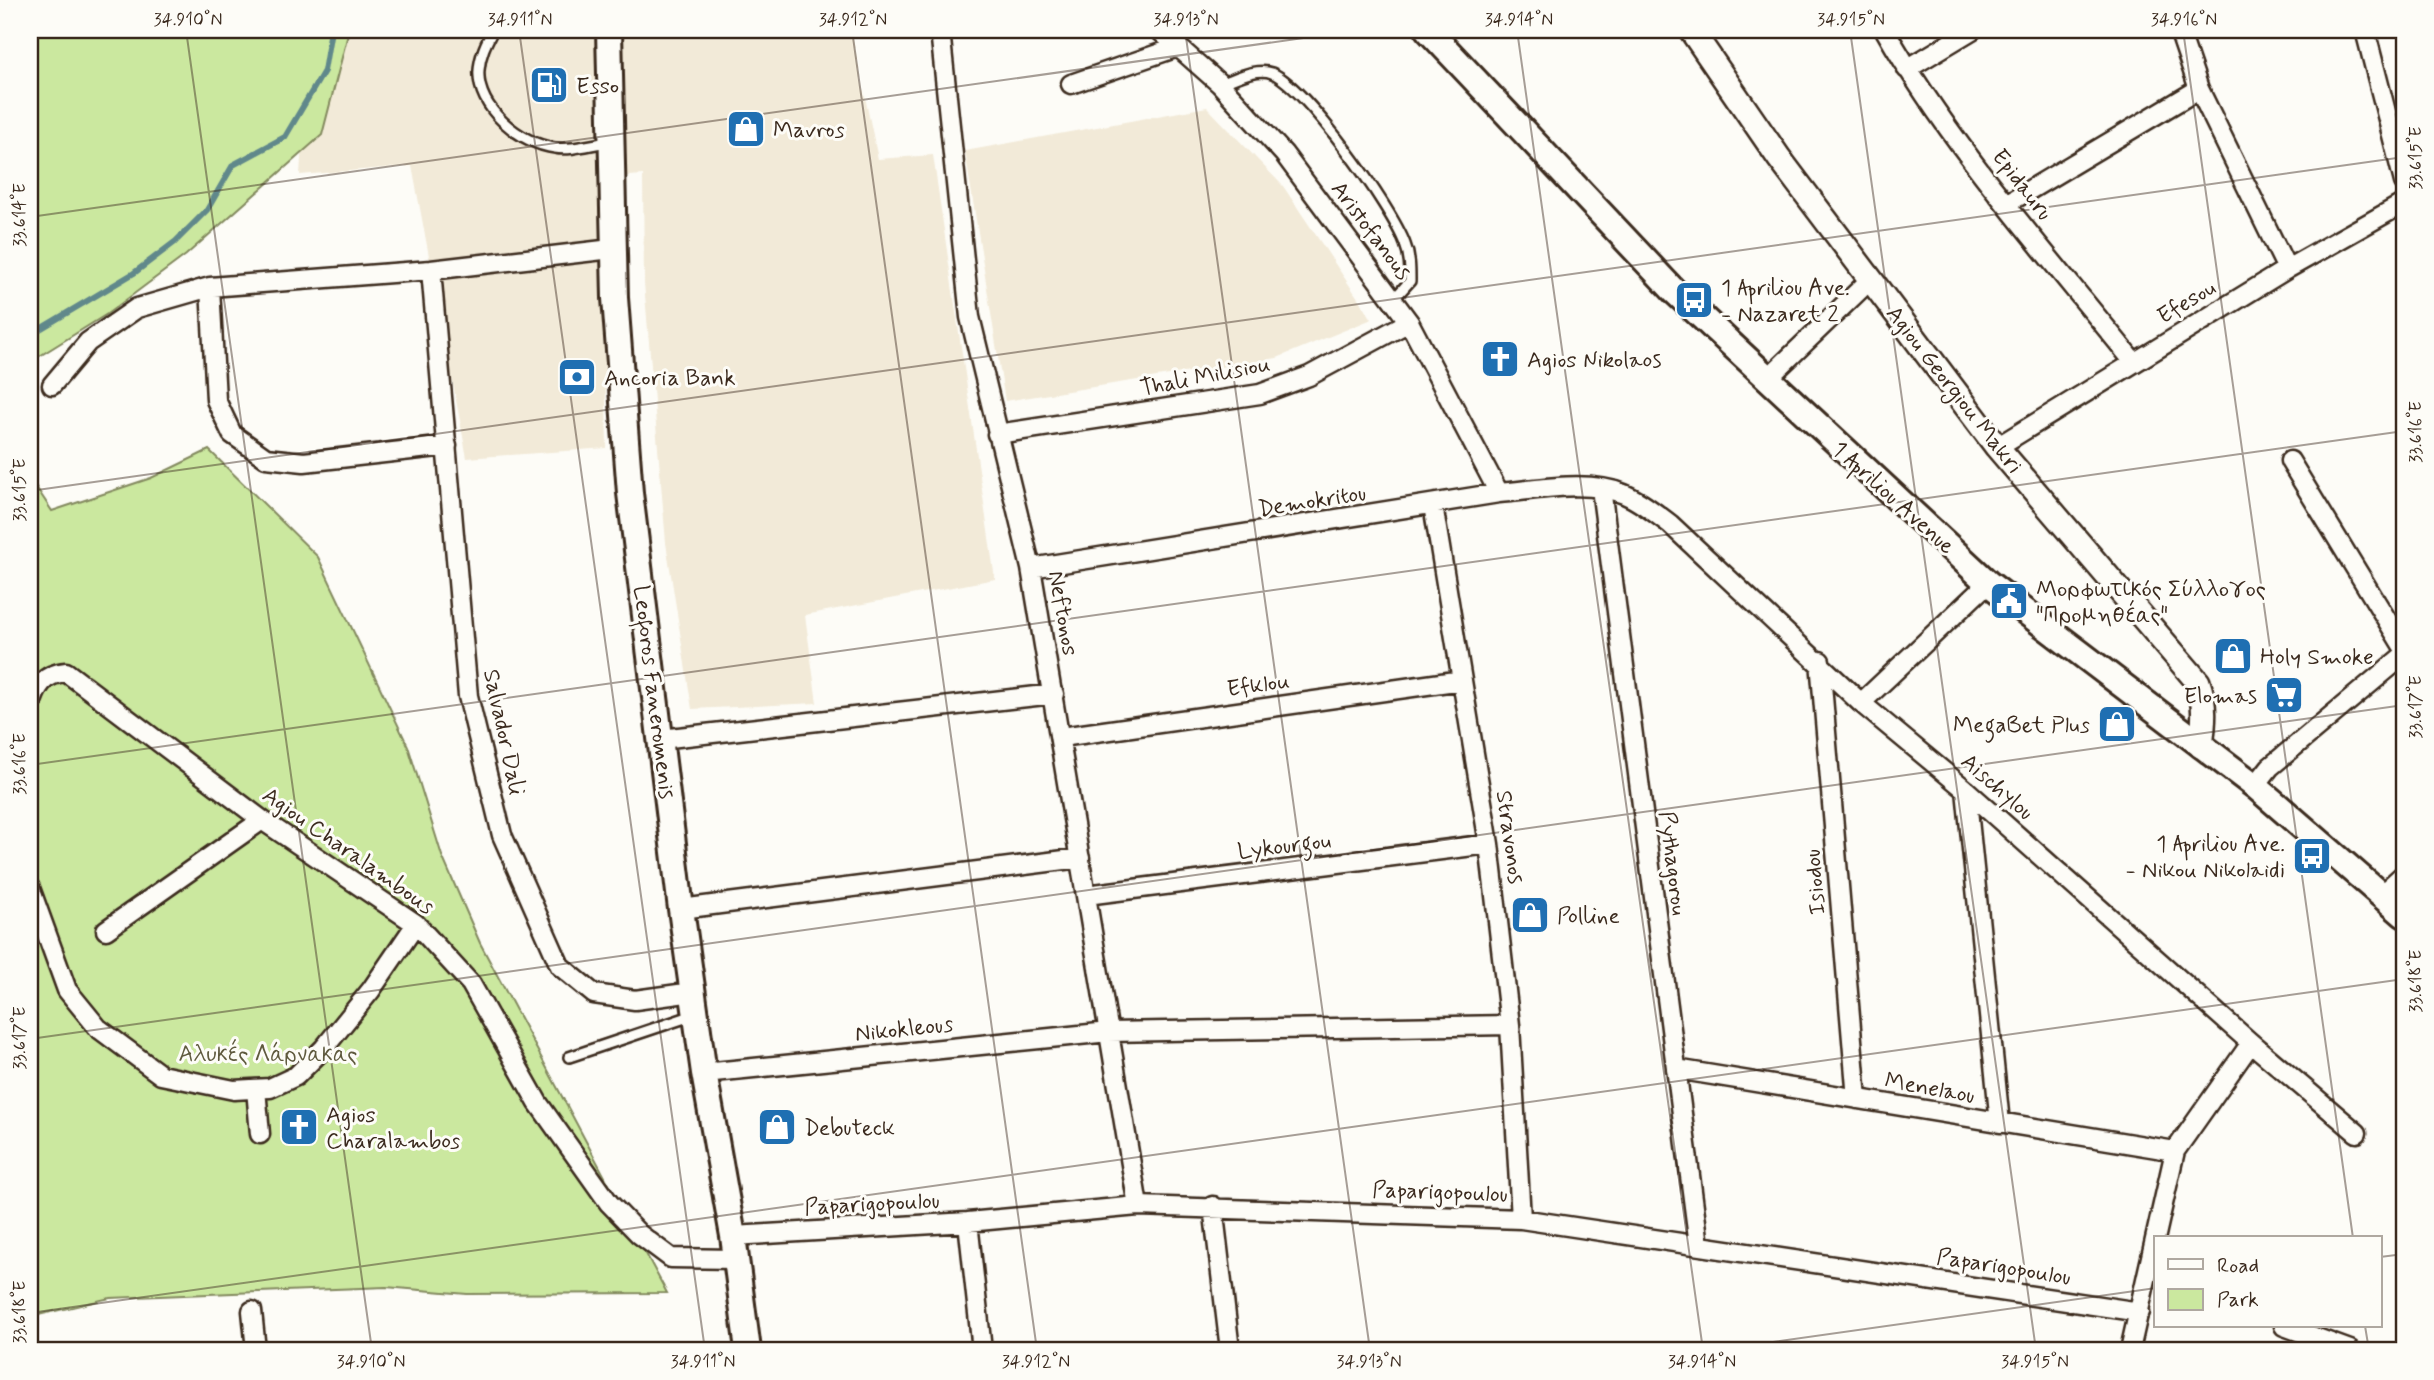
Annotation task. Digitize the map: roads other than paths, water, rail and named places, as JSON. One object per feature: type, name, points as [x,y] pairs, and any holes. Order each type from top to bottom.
[{"type":"main road","name":"Leoforos Faneromenis","points":[[609,30],[612,249],[630,493],[704,1073],[750,1344]]},
{"type":"main road","name":"1 Apriliou Avenue","points":[[1428,30],[1675,292],[1766,380],[1987,583],[2255,786],[2404,915]]},
{"type":"street","name":"Neftonos","points":[[940,30],[970,317],[1031,568],[1138,1206]]},
{"type":"street","name":"Aristofanous","points":[[1159,30],[1220,84],[1284,154],[1393,300],[1409,322],[1499,494]]},
{"type":"street","name":"Agiou Georgiou Makri","points":[[1691,30],[1779,158],[1997,447],[2198,682],[2205,708],[2201,746]]},
{"type":"street","name":"Epidauru","points":[[1885,30],[1907,69],[2006,204],[2133,361]]},
{"type":"street","points":[[1907,69],[1972,30]]},
{"type":"street","points":[[2179,30],[2199,89],[2287,269]]},
{"type":"street","points":[[2365,30],[2404,182]]},
{"type":"street","points":[[1071,83],[1178,47]]},
{"type":"street","points":[[2006,204],[2199,89]]},
{"type":"street","name":"Efesou","points":[[1997,447],[2133,361],[2404,203]]},
{"type":"street","points":[[52,385],[88,342],[137,308],[209,287],[431,270],[612,249]]},
{"type":"street","name":"Salvador Dali","points":[[431,270],[468,696],[502,835],[560,966],[594,994],[635,1000],[695,1003]]},
{"type":"street","points":[[1766,380],[1870,280]]},
{"type":"street","points":[[209,287],[216,400],[232,434],[266,458],[304,462],[447,446]]},
{"type":"street","name":"Thali Milisiou","points":[[997,434],[1260,394],[1310,376],[1409,322]]},
{"type":"street","points":[[2291,461],[2404,648]]},
{"type":"street","name":"Demokritou","points":[[1031,568],[1499,494],[1601,488]]},
{"type":"street","name":"Aischylou","points":[[1601,488],[1623,493],[1643,503],[1670,524],[1820,661],[1861,703],[1966,790],[2251,1044],[2357,1133]]},
{"type":"street","name":"Pythagorou","points":[[1601,488],[1699,1245]]},
{"type":"street","name":"Stravonos","points":[[1433,505],[1489,844],[1510,1025],[1521,1219]]},
{"type":"street","points":[[1861,703],[1987,583]]},
{"type":"street","points":[[2255,786],[2270,767],[2404,655]]},
{"type":"street","name":"Isiodou","points":[[1820,661],[1857,1099]]},
{"type":"street","name":"Agiou Charalambous","points":[[32,700],[44,678],[54,673],[66,672],[262,820],[416,924],[471,984],[538,1103],[609,1203],[639,1234],[671,1258],[734,1247]]},
{"type":"street","name":"Efklou","points":[[1061,737],[1462,680]]},
{"type":"street","points":[[661,739],[1054,694]]},
{"type":"street","points":[[1966,790],[2000,1124]]},
{"type":"street","points":[[106,930],[262,820]]},
{"type":"street","name":"Lykourgou","points":[[1086,895],[1489,844]]},
{"type":"street","points":[[681,909],[1080,858]]},
{"type":"street","points":[[2381,895],[2404,874]]},
{"type":"street","points":[[30,888],[67,990],[98,1028],[161,1075],[234,1090],[270,1088],[296,1076],[324,1048],[370,990],[416,924]]},
{"type":"street","name":"Nikokleous","points":[[704,1073],[1109,1032],[1510,1025]]},
{"type":"street","points":[[2159,1236],[2175,1151],[2251,1044]]},
{"type":"street","name":"Menelaou","points":[[1676,1069],[2175,1151]]},
{"type":"street","points":[[256,1089],[260,1134]]},
{"type":"street","name":"Paparigopoulou","points":[[734,1247],[1138,1206],[1213,1206],[1521,1219],[2140,1312]]},
{"type":"street","points":[[1213,1206],[1230,1350]]},
{"type":"street","points":[[968,1222],[982,1350]]},
{"type":"street","points":[[2130,1350],[2152,1277]]},
{"type":"street","points":[[252,1311],[256,1350]]},
{"type":"street","points":[[2290,1328],[2350,1350]]},
{"type":"lane","points":[[493,30],[482,52],[479,73],[482,90],[504,124],[526,140],[557,149],[610,142]]},
{"type":"lane","points":[[1220,84],[1249,73],[1272,73],[1297,93],[1346,149],[1391,214],[1406,245],[1410,281],[1393,300]]},
{"type":"lane","points":[[569,1057],[695,1003]]},
{"type":"waterway","points":[[30,335],[134,273],[175,242],[207,210],[233,165],[285,137],[324,71],[331,30]]},
{"type":"place","name":"Esso","points":[[549,85]]},
{"type":"place","name":"Mavros","points":[[746,129]]},
{"type":"place","name":"1 Apriliou Ave. - Nazaret 2","points":[[1694,300]]},
{"type":"place","name":"Agios Nikolaos","points":[[1500,359]]},
{"type":"place","name":"Ancoria Bank","points":[[577,377]]},
{"type":"place","name":"Μορφωτικός Σύλλογος \"Προμηθέας\"","points":[[2009,601]]},
{"type":"place","name":"Holy Smoke","points":[[2233,656]]},
{"type":"place","name":"Elomas","points":[[2284,695]]},
{"type":"place","name":"MegaBet Plus","points":[[2117,724]]},
{"type":"place","name":"1 Apriliou Ave. - Nikou Nikolaidi","points":[[2312,856]]},
{"type":"place","name":"Polline","points":[[1530,915]]},
{"type":"place","name":"Agios Charalambos","points":[[299,1127]]},
{"type":"place","name":"Debuteck","points":[[777,1127]]},
{"type":"park label","name":"Αλυκές Λάρνακας","points":[[268,1053]]}]
